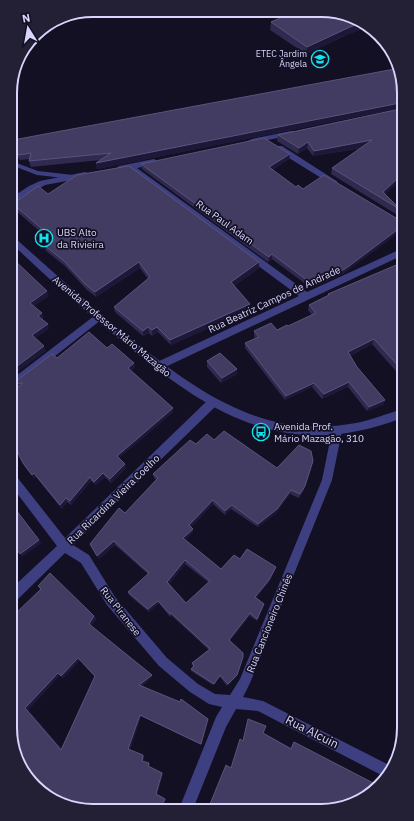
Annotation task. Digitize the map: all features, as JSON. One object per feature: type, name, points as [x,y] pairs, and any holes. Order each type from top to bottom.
[{"type":"street","points":[[242,143],[302,131]]},
{"type":"street","points":[[264,138],[342,187]]},
{"type":"street","points":[[109,171],[161,160]]},
{"type":"street","name":"Rua Paul Adam","points":[[131,167],[306,296]]},
{"type":"street","points":[[17,198],[43,183],[95,173]]},
{"type":"street","name":"Avenida Professor Mário Mazagão","points":[[17,244],[98,317],[158,366],[212,403],[243,417],[274,426],[297,430],[337,431],[367,426],[397,416]]},
{"type":"street","name":"Rua Beatriz Campos de Andrade","points":[[158,366],[397,254]]},
{"type":"street","points":[[17,380],[98,317]]},
{"type":"street","name":"Rua Ricardina Vieira Coelho","points":[[17,593],[212,403]]},
{"type":"street","name":"Rua Cancioneiro Chinês","points":[[188,804],[205,761],[232,703],[244,683],[327,480],[332,464],[337,431]]},
{"type":"street","name":"Rua Piranese","points":[[17,485],[64,546],[85,559],[111,601],[163,662],[194,688],[213,700],[232,703]]},
{"type":"street","name":"Rua Alcuin","points":[[232,703],[259,705],[384,770]]},
{"type":"lane","points":[[17,165],[37,173],[73,177]]},
{"type":"building","points":[[282,17],[326,17],[336,18],[355,25],[307,47],[271,22]]},
{"type":"building","points":[[393,69],[396,78],[397,104],[96,163],[111,153],[29,161],[31,153],[19,155],[17,153],[17,139]]},
{"type":"building","points":[[397,110],[397,179],[383,192],[397,208],[332,168],[372,140],[314,151],[308,142],[299,148],[278,135]]},
{"type":"building","points":[[264,138],[290,154],[269,167],[296,187],[298,185],[303,189],[324,175],[397,219],[397,230],[345,269],[312,284],[272,254],[269,257],[141,164]]},
{"type":"building","points":[[129,166],[259,262],[231,282],[250,304],[170,340],[157,327],[152,330],[148,327],[143,331],[114,307],[150,277],[139,262],[95,292],[85,284],[64,261],[45,246],[55,240],[17,207],[17,201],[38,186],[48,194],[77,175]]},
{"type":"building","points":[[17,263],[47,291],[30,303],[42,313],[38,316],[48,324],[32,335],[44,346],[17,366]]},
{"type":"building","points":[[397,265],[397,364],[374,339],[348,352],[357,367],[385,400],[369,407],[349,382],[324,394],[314,383],[286,396],[245,343],[259,337],[254,331],[271,323],[277,330],[316,313],[309,305],[329,295],[328,294]]},
{"type":"building","points":[[89,332],[107,348],[112,344],[134,363],[128,368],[173,408],[117,456],[125,464],[110,479],[103,473],[94,482],[90,477],[70,501],[66,498],[60,505],[34,473],[32,475],[23,463],[17,451],[17,388],[23,383],[17,384],[17,380],[52,354],[57,358]]},
{"type":"building","points":[[220,353],[237,369],[222,378],[207,361]]},
{"type":"building","points":[[224,431],[277,468],[299,445],[311,451],[313,461],[305,486],[300,494],[291,490],[277,509],[258,524],[232,505],[225,511],[213,500],[189,525],[193,529],[183,538],[221,569],[234,555],[240,559],[247,549],[276,567],[269,580],[255,597],[264,604],[257,619],[250,613],[229,640],[243,653],[243,657],[237,675],[228,684],[220,675],[214,684],[191,669],[194,666],[192,663],[210,649],[171,613],[170,614],[158,601],[148,609],[128,592],[149,573],[114,541],[97,556],[90,544],[119,508],[125,513],[158,478],[153,474],[190,440],[196,444],[207,434],[214,440]],"holes":[[[185,560],[210,581],[186,603],[167,582]]]},
{"type":"building","points":[[17,511],[39,540],[20,554],[17,550]]},
{"type":"building","points":[[50,573],[94,616],[89,624],[152,675],[139,685],[180,702],[181,699],[208,719],[201,744],[140,715],[128,749],[143,755],[142,761],[149,763],[148,766],[162,773],[156,794],[165,799],[162,804],[93,804],[73,801],[55,794],[43,785],[25,762],[18,743],[17,733],[17,612],[41,589],[38,586]],"holes":[[[78,658],[95,676],[61,750],[25,708],[58,673],[61,676]]]},
{"type":"building","points":[[248,719],[266,726],[263,733],[291,749],[294,742],[373,783],[359,794],[336,803],[210,804],[226,765],[231,768],[240,739],[243,741]]},
{"type":"place","name":"ETEC Jardim Ângela","points":[[320,59]]},
{"type":"place","name":"UBS Alto da Rivieira","points":[[44,238]]},
{"type":"place","name":"Avenida Prof. Mário Mazagão, 310","points":[[261,432]]}]
